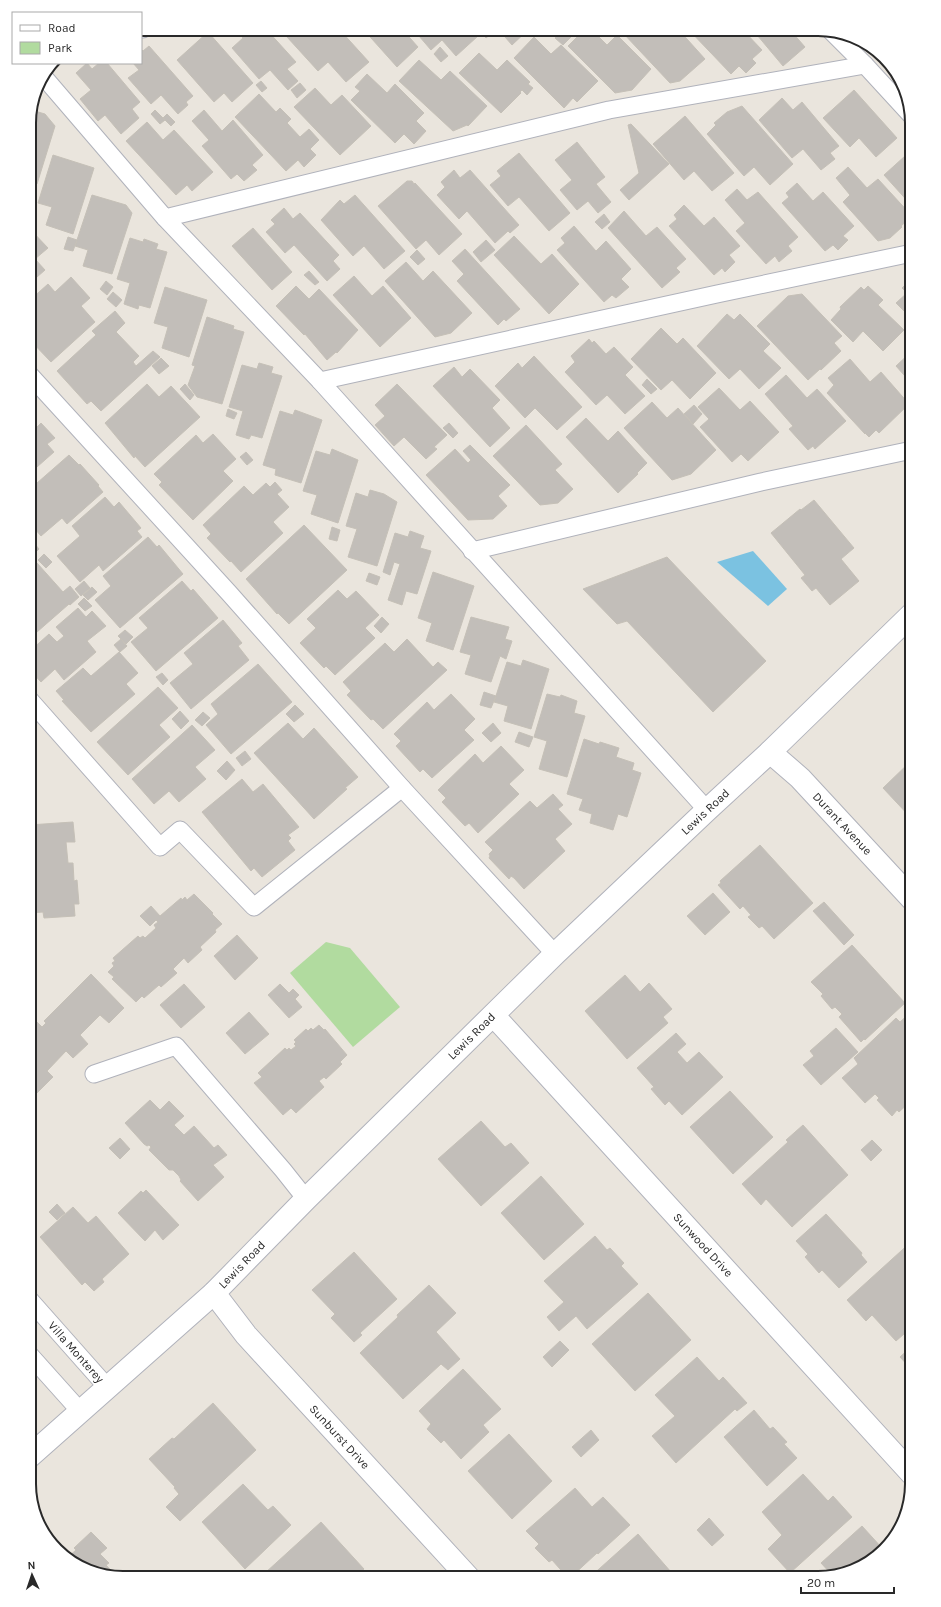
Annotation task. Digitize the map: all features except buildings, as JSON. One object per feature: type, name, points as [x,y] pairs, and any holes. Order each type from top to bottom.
[{"type":"street","name":"Lewis Road","points":[[36,1451],[214,1292],[306,1199],[494,1016],[555,954],[770,752],[905,621]]},
{"type":"street","name":"Durant Avenue","points":[[770,752],[800,778],[905,891]]},
{"type":"street","name":"Sunwood Drive","points":[[494,1016],[905,1466]]},
{"type":"street","name":"Sunburst Drive","points":[[214,1292],[246,1335],[463,1571]]},
{"type":"lane","points":[[839,39],[903,106]]},
{"type":"lane","points":[[165,218],[609,110],[865,65]]},
{"type":"lane","points":[[47,81],[165,218],[320,382],[707,810]]},
{"type":"lane","points":[[320,382],[717,294],[905,254]]},
{"type":"lane","points":[[36,382],[223,587],[402,788],[555,954]]},
{"type":"lane","points":[[472,551],[761,482],[905,451]]},
{"type":"lane","points":[[36,707],[160,847],[180,830],[254,907],[402,788]]},
{"type":"lane","points":[[94,1074],[176,1046],[284,1170],[306,1199]]},
{"type":"lane","name":"Villa Monterey","points":[[36,1307],[107,1387]]},
{"type":"lane","points":[[36,1362],[80,1411]]},
{"type":"green space","points":[[326,942],[350,948],[400,1007],[353,1047],[290,973]]},
{"type":"water","points":[[753,551],[787,589],[768,606],[717,562]]}]
